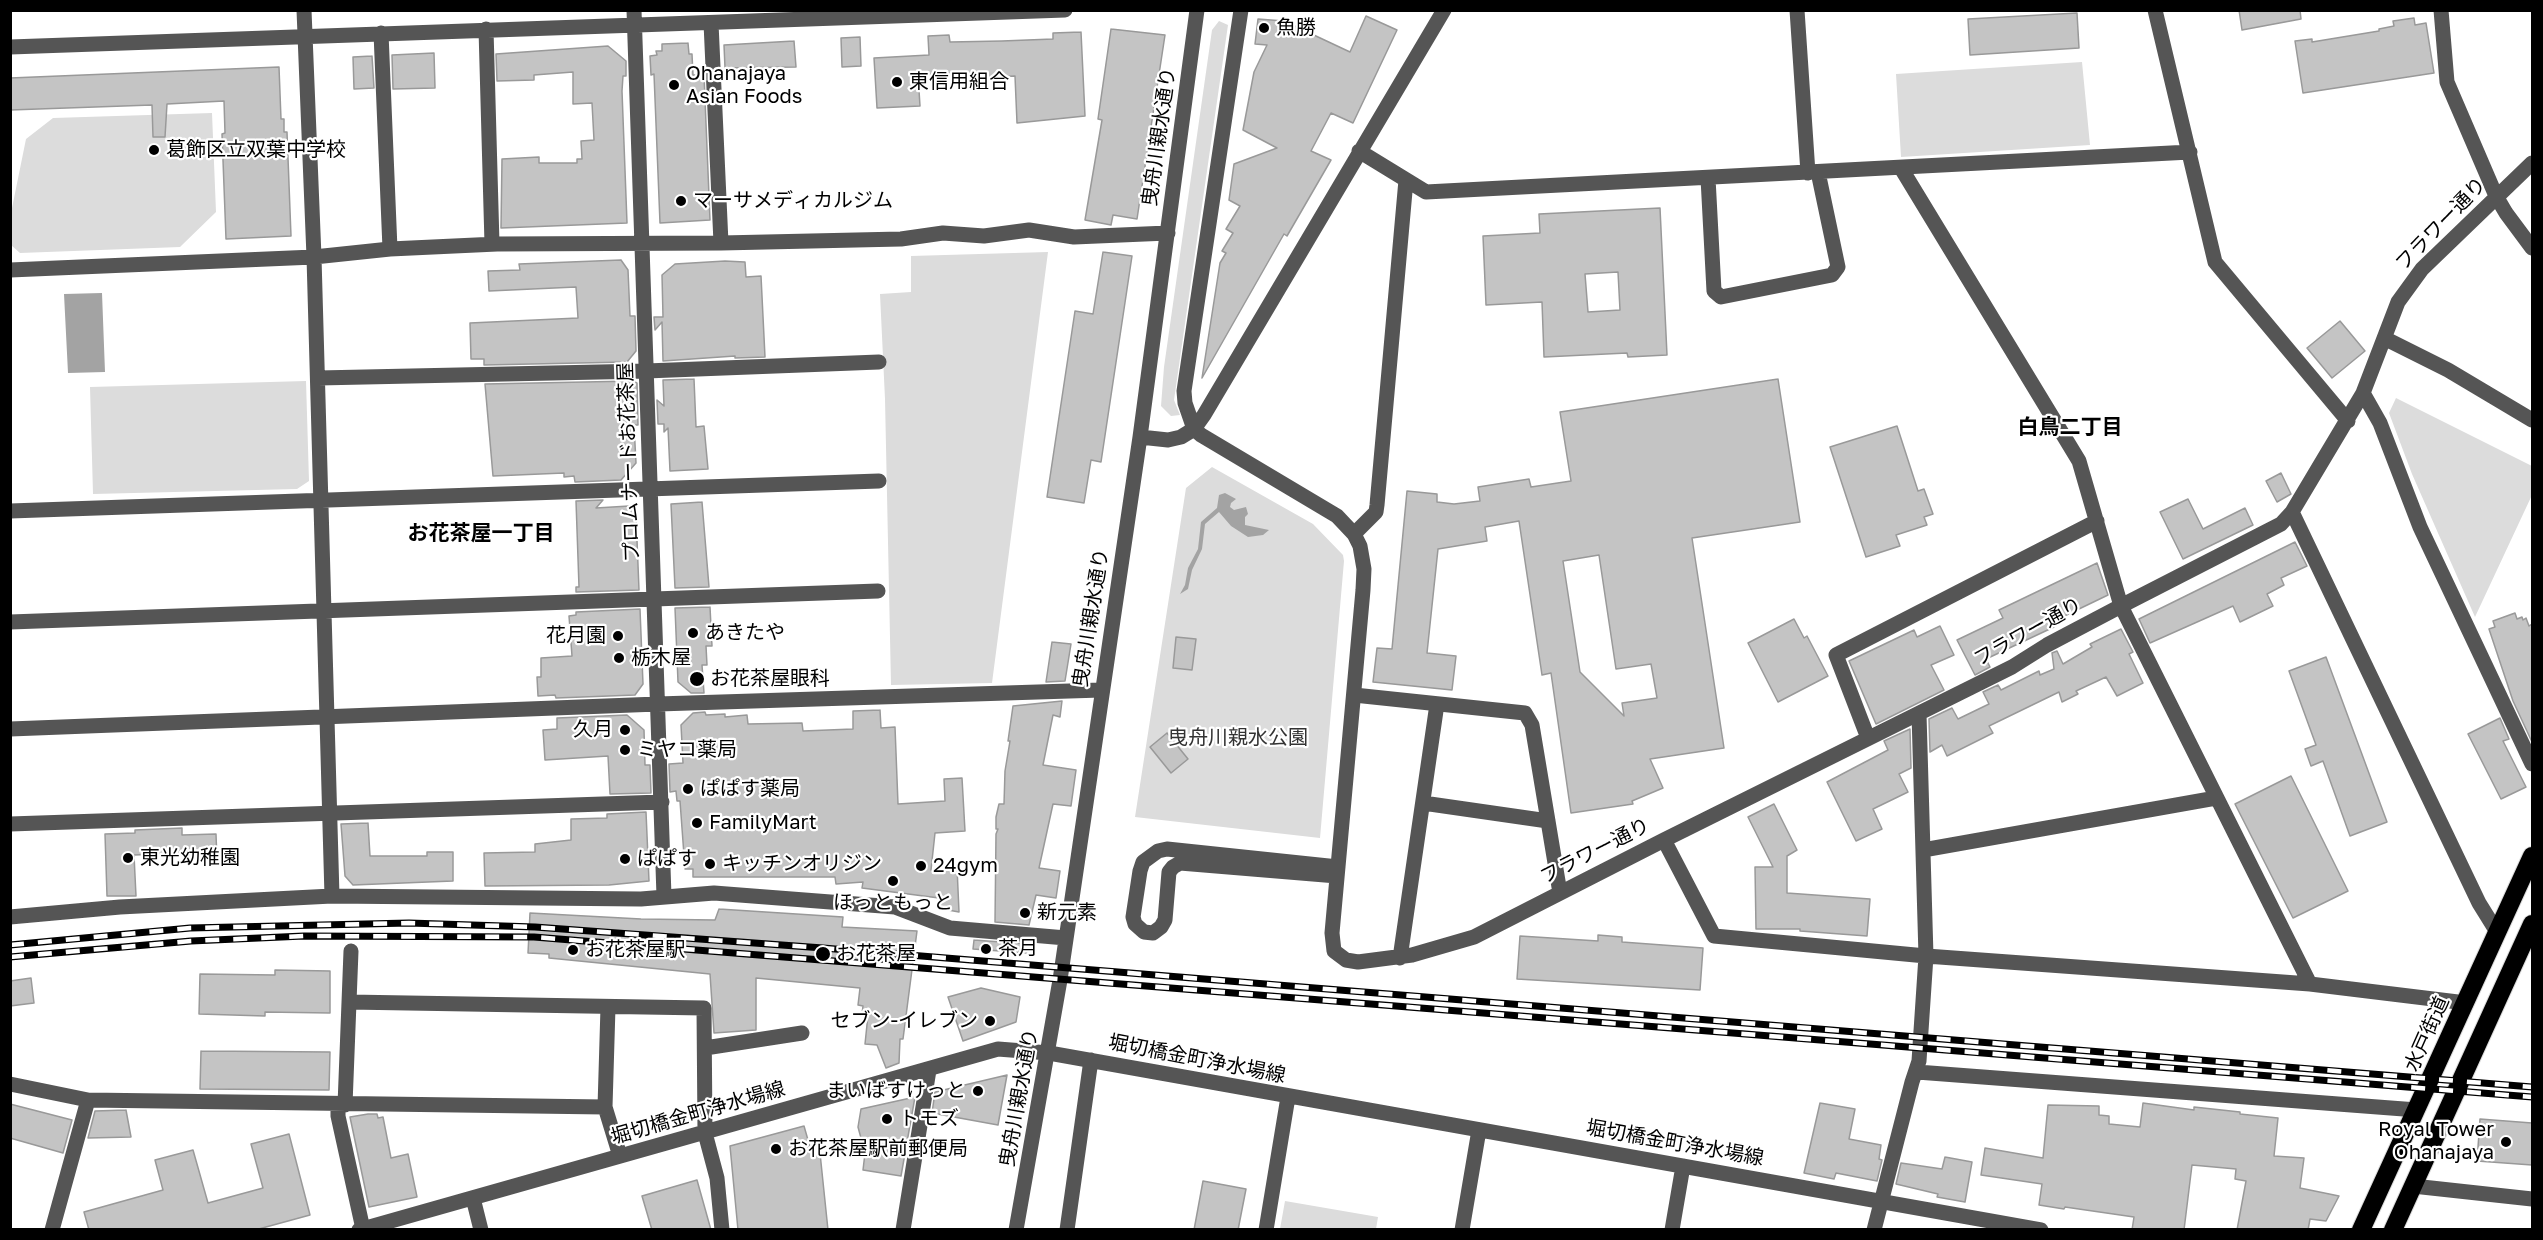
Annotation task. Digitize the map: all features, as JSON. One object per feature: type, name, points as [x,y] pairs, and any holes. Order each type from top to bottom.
[{"type":"highway","name":"水戸街道","points":[[2361,1230],[2532,856]]},
{"type":"highway","points":[[2393,1230],[2532,924]]},
{"type":"street","points":[[304,10],[322,501],[332,896]]},
{"type":"street","points":[[10,47],[486,29],[634,18],[711,23],[1065,10]]},
{"type":"street","name":"曳舟川親水通り","points":[[1016,1230],[1049,1053],[1140,437],[1197,10]]},
{"type":"street","points":[[1241,10],[1184,391],[1185,403],[1194,429],[1209,441],[1337,516],[1354,534],[1363,557],[1354,695],[1337,872]]},
{"type":"street","points":[[1140,437],[1168,440],[1181,437],[1194,429],[1214,400],[1444,10]]},
{"type":"street","points":[[1708,178],[1714,291],[1721,297],[1832,275],[1838,267],[1813,172],[1797,10]]},
{"type":"street","points":[[2155,10],[2215,262],[2348,421]]},
{"type":"street","points":[[2441,10],[2447,82],[2496,196],[2532,248]]},
{"type":"street","name":"プロムナードお花茶屋","points":[[634,18],[656,600],[664,896]]},
{"type":"street","points":[[711,23],[721,243]]},
{"type":"street","points":[[486,29],[492,244]]},
{"type":"street","points":[[381,33],[390,249]]},
{"type":"street","points":[[1359,151],[1426,192],[2190,152]]},
{"type":"street","name":"フラワー通り","points":[[1337,872],[1332,933],[1334,951],[1346,960],[1358,962],[1395,958],[1467,940],[2012,668],[2047,645],[2281,524],[2292,512],[2364,393],[2398,302],[2422,269],[2532,163]]},
{"type":"street","points":[[1901,168],[2079,460],[2121,606],[2310,984]]},
{"type":"street","points":[[1354,534],[1376,512],[1406,180]]},
{"type":"street","points":[[10,270],[314,257],[390,249],[492,244],[901,239],[943,233],[984,236],[1029,230],[1074,237],[1168,233]]},
{"type":"street","points":[[2384,338],[2448,370],[2532,420]]},
{"type":"street","points":[[318,378],[646,371],[879,362]]},
{"type":"street","points":[[2364,393],[2380,423],[2420,527],[2532,764]]},
{"type":"street","points":[[10,512],[879,481]]},
{"type":"street","points":[[2292,512],[2479,903],[2497,932]]},
{"type":"street","points":[[1868,738],[1836,655],[2097,521]]},
{"type":"street","points":[[10,622],[878,591]]},
{"type":"street","points":[[10,729],[658,704],[1101,690]]},
{"type":"street","points":[[1354,695],[1525,713],[1533,724],[1560,893]]},
{"type":"street","points":[[1395,958],[1423,803],[1437,704]]},
{"type":"street","points":[[1874,1230],[1912,1082],[1917,1072],[1926,956],[1919,714]]},
{"type":"street","points":[[1923,850],[2216,798]]},
{"type":"street","points":[[10,824],[662,802]]},
{"type":"street","points":[[1423,803],[1548,820]]},
{"type":"street","points":[[1664,840],[1713,936],[1926,956],[2310,984],[2466,1003]]},
{"type":"street","points":[[1167,849],[1337,872],[1180,862],[1169,872],[1165,920],[1161,927],[1153,933],[1144,932],[1135,924],[1133,917],[1140,871],[1150,856],[1167,849]]},
{"type":"street","points":[[10,917],[120,907],[332,896],[641,899],[714,893],[895,907],[950,928],[1066,938]]},
{"type":"street","points":[[351,951],[341,1105],[338,1116],[361,1229]]},
{"type":"street","points":[[349,1002],[704,1008],[705,1133],[717,1178],[722,1230]]},
{"type":"street","points":[[608,1007],[605,1107],[620,1156]]},
{"type":"street","points":[[705,1048],[802,1033]]},
{"type":"street","name":"堀切橋金町浄水場線","points":[[361,1229],[998,1049],[1049,1053],[1091,1060],[2041,1230]]},
{"type":"street","points":[[1067,1230],[1091,1060]]},
{"type":"street","points":[[903,1230],[929,1070]]},
{"type":"street","points":[[1917,1072],[2417,1110]]},
{"type":"street","points":[[10,1084],[88,1100],[605,1107]]},
{"type":"street","points":[[1266,1230],[1288,1097]]},
{"type":"street","points":[[52,1230],[88,1100]]},
{"type":"street","points":[[1462,1230],[1479,1130]]},
{"type":"street","points":[[1672,1230],[1683,1166]]},
{"type":"street","points":[[2413,1185],[2532,1199]]},
{"type":"street","points":[[473,1198],[481,1230]]},
{"type":"green space","points":[[1219,21],[1228,25],[1174,400],[1180,415],[1171,416],[1161,406],[1164,367],[1212,30]]},
{"type":"green space","points":[[2082,62],[2090,145],[1901,157],[1896,74]]},
{"type":"green space","points":[[212,113],[216,212],[180,247],[20,253],[11,245],[11,213],[26,139],[53,118]]},
{"type":"green space","points":[[1048,252],[992,683],[891,685],[885,399],[880,294],[911,292],[911,256]]},
{"type":"green space","points":[[306,381],[309,481],[297,489],[93,494],[90,387]]},
{"type":"green space","points":[[2396,398],[2532,466],[2532,495],[2475,617],[2412,474],[2389,413]]},
{"type":"green space","name":"曳舟川親水公園","points":[[1212,467],[1313,524],[1343,555],[1320,838],[1135,817],[1186,488]]},
{"type":"green space","points":[[1285,1201],[1378,1217],[1376,1229],[1280,1229]]},
{"type":"shaded area","points":[[102,293],[105,372],[68,373],[64,294]]},
{"type":"shaded area","points":[[1225,493],[1236,499],[1230,507],[1234,510],[1246,507],[1248,514],[1245,517],[1245,525],[1269,530],[1263,535],[1248,537],[1231,526],[1219,512],[1205,524],[1202,549],[1192,570],[1188,589],[1180,594],[1185,585],[1188,568],[1198,549],[1201,522],[1217,508],[1219,495]]},
{"type":"building","points":[[2239,10],[2300,10],[2301,19],[2242,30]]},
{"type":"building","points":[[2077,13],[2079,48],[1970,55],[1968,19]]},
{"type":"building","points":[[1366,16],[1397,30],[1353,123],[1331,113],[1311,151],[1331,160],[1287,236],[1284,234],[1202,378],[1220,263],[1226,253],[1222,251],[1233,233],[1226,229],[1240,206],[1229,200],[1234,164],[1277,148],[1243,130],[1254,72],[1267,45],[1255,44],[1258,19],[1284,21],[1350,52]]},
{"type":"building","points":[[2414,18],[2415,25],[2426,23],[2434,73],[2303,93],[2295,41],[2312,39],[2312,42],[2379,31],[2379,29],[2394,26],[2393,21]]},
{"type":"building","points":[[1111,29],[1165,35],[1137,219],[1113,215],[1111,225],[1085,220],[1102,120],[1098,119]]},
{"type":"building","points":[[1081,32],[1085,116],[1017,123],[1015,76],[964,78],[963,73],[918,75],[920,106],[877,108],[874,58],[929,55],[928,36],[949,35],[950,42],[1002,41],[1053,39],[1053,33]]},
{"type":"building","points":[[860,37],[861,66],[842,67],[841,38]]},
{"type":"building","points":[[794,41],[796,67],[725,68],[724,45]]},
{"type":"building","points":[[688,43],[689,54],[692,54],[693,75],[704,75],[710,220],[660,223],[654,74],[651,75],[650,56],[657,55],[656,51],[662,51],[662,44]]},
{"type":"building","points":[[608,46],[626,61],[626,76],[623,76],[622,91],[627,223],[501,228],[502,159],[539,157],[539,163],[577,163],[577,159],[582,159],[581,141],[594,140],[592,103],[573,104],[573,72],[534,75],[534,80],[497,81],[496,54]]},
{"type":"building","points":[[434,53],[435,88],[393,89],[392,55]]},
{"type":"building","points":[[372,56],[374,88],[354,89],[353,57]]},
{"type":"building","points":[[279,67],[281,119],[284,119],[284,132],[287,132],[291,236],[226,239],[222,134],[225,133],[224,101],[167,104],[165,137],[153,137],[152,105],[10,110],[10,78]]},
{"type":"building","points":[[1660,208],[1667,355],[1628,357],[1627,353],[1544,357],[1542,302],[1486,305],[1483,236],[1540,233],[1539,214]],"holes":[[[1618,272],[1620,310],[1588,312],[1585,274]]]},
{"type":"building","points":[[1103,252],[1132,256],[1101,462],[1091,460],[1084,503],[1047,497],[1075,311],[1093,314]]},
{"type":"building","points":[[621,260],[628,270],[630,316],[635,316],[636,351],[627,362],[484,365],[484,359],[471,359],[470,323],[578,318],[576,287],[489,291],[488,271],[520,270],[519,264]]},
{"type":"building","points":[[745,262],[746,277],[761,276],[765,357],[735,358],[735,356],[663,361],[662,322],[655,330],[654,317],[663,317],[662,275],[675,264]]},
{"type":"building","points":[[2340,321],[2365,351],[2332,378],[2307,348]]},
{"type":"building","points":[[694,379],[696,427],[704,426],[708,469],[670,471],[668,428],[664,432],[664,424],[658,424],[657,400],[664,406],[663,380]]},
{"type":"building","points":[[1778,379],[1800,522],[1692,538],[1724,748],[1650,759],[1663,788],[1632,801],[1633,804],[1571,813],[1551,673],[1542,675],[1519,521],[1485,527],[1487,541],[1438,549],[1427,653],[1456,656],[1452,690],[1373,682],[1377,648],[1392,649],[1407,491],[1437,494],[1437,502],[1454,504],[1480,501],[1478,487],[1529,479],[1531,487],[1571,481],[1560,412]],"holes":[[[1599,555],[1616,669],[1651,664],[1657,698],[1622,703],[1624,716],[1580,672],[1563,561]]]},
{"type":"building","points":[[634,381],[637,383],[638,425],[634,425],[636,463],[621,480],[575,482],[574,476],[564,477],[564,473],[493,476],[485,384]]},
{"type":"building","points":[[1897,426],[1918,491],[1924,489],[1933,514],[1924,517],[1927,525],[1896,535],[1900,546],[1866,557],[1830,447]]},
{"type":"building","points":[[2281,473],[2291,494],[2277,502],[2266,481]]},
{"type":"building","points":[[2188,499],[2203,529],[2245,508],[2253,525],[2183,559],[2160,512]]},
{"type":"building","points":[[603,500],[596,508],[629,506],[636,515],[639,590],[576,592],[576,587],[579,587],[576,501]]},
{"type":"building","points":[[702,502],[709,587],[675,588],[671,504]]},
{"type":"building","points":[[2295,542],[2307,566],[2281,578],[2284,585],[2267,594],[2273,606],[2240,622],[2233,606],[2150,643],[2139,619]]},
{"type":"building","points":[[2097,563],[2108,595],[2052,622],[2054,627],[1986,659],[1990,667],[1975,675],[1957,640],[2003,618],[1999,610]]},
{"type":"building","points":[[710,607],[712,646],[706,646],[707,665],[702,665],[704,693],[691,693],[678,682],[675,608]]},
{"type":"building","points":[[640,609],[643,684],[635,695],[556,698],[555,695],[538,696],[537,677],[541,677],[541,658],[572,656],[569,616],[576,615],[576,612]]},
{"type":"building","points":[[2515,613],[2517,619],[2526,618],[2529,626],[2532,624],[2532,742],[2513,701],[2489,629],[2495,627],[2493,621]]},
{"type":"building","points":[[1794,619],[1804,638],[1807,636],[1828,676],[1778,702],[1748,643]]},
{"type":"building","points":[[1940,626],[1954,655],[1931,665],[1944,690],[1876,724],[1849,661],[1914,630],[1917,637]]},
{"type":"building","points":[[2121,629],[2133,652],[2129,654],[2143,683],[2117,696],[2106,677],[2076,691],[2078,694],[2062,702],[2059,692],[1989,726],[1993,733],[1947,756],[1942,745],[1930,752],[1929,719],[1952,708],[1958,719],[1989,704],[1983,692],[1998,685],[2001,690],[2039,671],[2040,675],[2054,669],[2052,653],[2057,651],[2063,664],[2092,647],[2090,644]]},
{"type":"building","points":[[1176,637],[1196,639],[1192,670],[1173,668]]},
{"type":"building","points":[[1052,642],[1071,644],[1065,681],[1046,682]]},
{"type":"building","points":[[2326,657],[2387,822],[2350,836],[2323,761],[2311,766],[2305,749],[2316,745],[2289,671]]},
{"type":"building","points":[[1062,701],[1060,717],[1053,715],[1043,765],[1076,770],[1071,806],[1053,804],[1039,868],[1060,871],[1056,898],[1036,895],[1029,925],[995,922],[996,834],[998,829],[996,829],[996,817],[999,804],[1004,804],[1005,771],[1013,706]]},
{"type":"building","points":[[880,710],[881,728],[895,727],[898,804],[945,801],[944,779],[962,778],[965,831],[935,833],[931,870],[957,867],[959,912],[937,908],[939,898],[862,888],[863,882],[836,884],[835,877],[693,877],[693,869],[685,869],[680,801],[677,801],[676,791],[670,792],[669,764],[683,763],[681,725],[693,713],[725,714],[725,717],[747,715],[748,724],[802,723],[803,731],[853,729],[853,711]]},
{"type":"building","points":[[627,715],[644,730],[645,765],[650,765],[651,793],[610,794],[608,756],[545,760],[543,730],[557,729],[557,718]]},
{"type":"building","points":[[2500,718],[2509,739],[2503,741],[2526,787],[2501,799],[2468,734]]},
{"type":"building","points":[[1910,729],[1911,768],[1899,774],[1908,792],[1873,809],[1882,829],[1856,841],[1827,782],[1888,750],[1884,741]]},
{"type":"building","points":[[1167,733],[1188,759],[1171,773],[1150,747]]},
{"type":"building","points":[[2291,776],[2348,891],[2293,918],[2235,804]]},
{"type":"building","points":[[1774,804],[1797,850],[1787,856],[1787,893],[1870,899],[1867,936],[1800,931],[1800,929],[1756,929],[1755,867],[1773,867],[1748,817]]},
{"type":"building","points":[[646,812],[649,881],[609,885],[485,886],[484,853],[535,852],[535,844],[571,840],[571,819],[607,818],[607,814]]},
{"type":"building","points":[[368,823],[370,856],[427,856],[427,852],[453,852],[453,881],[353,885],[345,876],[341,824]]},
{"type":"building","points":[[182,828],[182,835],[216,834],[217,860],[185,862],[184,853],[134,855],[136,896],[107,896],[105,834]]},
{"type":"building","points":[[719,909],[843,917],[842,927],[917,931],[903,1039],[900,1039],[899,1063],[886,1068],[877,1045],[865,1044],[868,1015],[862,1014],[863,1006],[858,1005],[860,988],[756,978],[756,1030],[714,1033],[710,974],[549,958],[549,954],[528,953],[530,913],[715,920]]},
{"type":"building","points":[[1598,935],[1622,937],[1622,942],[1703,948],[1700,990],[1517,979],[1520,936],[1598,941]]},
{"type":"building","points":[[974,940],[1028,944],[1027,953],[973,949]]},
{"type":"building","points":[[275,970],[330,971],[330,1013],[265,1012],[265,1016],[199,1014],[200,974],[275,975]]},
{"type":"building","points":[[31,978],[34,1003],[10,1006],[10,981]]},
{"type":"building","points":[[981,988],[1020,997],[1016,1022],[963,1041],[948,997]]},
{"type":"building","points":[[201,1051],[330,1052],[329,1090],[200,1089]]},
{"type":"building","points":[[1007,1075],[998,1125],[932,1113],[935,1092]]},
{"type":"building","points":[[915,1097],[901,1176],[863,1170],[865,1153],[858,1127],[861,1109]]},
{"type":"building","points":[[1820,1103],[1855,1109],[1849,1139],[1881,1145],[1879,1159],[1882,1160],[1877,1181],[1836,1173],[1834,1179],[1804,1173]]},
{"type":"building","points":[[2143,1103],[2278,1118],[2274,1156],[2304,1158],[2300,1188],[2339,1196],[2326,1221],[2310,1219],[2308,1230],[2237,1230],[2246,1181],[2235,1179],[2236,1169],[2192,1165],[2184,1230],[2132,1230],[2134,1217],[2039,1205],[2042,1184],[1981,1175],[1985,1148],[2043,1158],[2048,1105],[2099,1106],[2099,1115],[2109,1116],[2109,1124],[2140,1127]]},
{"type":"building","points":[[10,1104],[72,1120],[63,1153],[10,1138]]},
{"type":"building","points":[[126,1110],[131,1137],[88,1138],[95,1111]]},
{"type":"building","points":[[377,1114],[378,1118],[383,1117],[391,1158],[408,1154],[417,1197],[369,1207],[350,1117]]},
{"type":"building","name":"Royal Tower Ohanajaya","points":[[2480,1119],[2532,1123],[2532,1165],[2477,1161]]},
{"type":"building","points":[[804,1126],[812,1154],[820,1153],[828,1230],[738,1230],[730,1146]]},
{"type":"building","points":[[289,1134],[310,1215],[255,1230],[89,1230],[84,1212],[163,1190],[155,1160],[193,1150],[208,1203],[263,1188],[251,1144]]},
{"type":"building","points":[[1945,1157],[1972,1162],[1965,1202],[1937,1197],[1938,1194],[1896,1184],[1901,1163],[1942,1169]]},
{"type":"building","points":[[697,1180],[711,1230],[652,1230],[642,1196]]},
{"type":"building","points":[[1203,1181],[1246,1189],[1238,1230],[1194,1230]]},
{"type":"railway","points":[[10,945],[190,928],[409,923],[535,927],[823,948],[2532,1087]]},
{"type":"railway","points":[[10,957],[191,941],[304,936],[534,937],[2532,1097]]},
{"type":"place","name":"魚勝","points":[[1264,28]]},
{"type":"place","name":"東信用組合","points":[[897,82]]},
{"type":"place","name":"Ohanajaya Asian Foods","points":[[674,85]]},
{"type":"place","name":"葛飾区立双葉中学校","points":[[154,150]]},
{"type":"place","name":"マーサメディカルジム","points":[[681,201]]},
{"type":"place","name":"あきたや","points":[[693,633]]},
{"type":"place","name":"花月園","points":[[618,636]]},
{"type":"place","name":"栃木屋","points":[[619,658]]},
{"type":"place","name":"お花茶屋眼科","points":[[697,679]]},
{"type":"place","name":"久月","points":[[625,730]]},
{"type":"place","name":"ミヤコ薬局","points":[[625,750]]},
{"type":"place","name":"ぱぱす薬局","points":[[688,789]]},
{"type":"place","name":"FamilyMart","points":[[697,823]]},
{"type":"place","name":"東光幼稚園","points":[[128,858]]},
{"type":"place","name":"ぱぱす","points":[[625,859]]},
{"type":"place","name":"キッチンオリジン","points":[[710,864]]},
{"type":"place","name":"24gym","points":[[921,866]]},
{"type":"place","name":"ほっともっと","points":[[893,881]]},
{"type":"place","name":"新元素","points":[[1025,913]]},
{"type":"place","name":"茶月","points":[[986,949]]},
{"type":"place","name":"お花茶屋駅","points":[[573,950]]},
{"type":"place","name":"お花茶屋","points":[[823,954]]},
{"type":"place","name":"セブン-イレブン","points":[[990,1021]]},
{"type":"place","name":"まいばすけっと","points":[[978,1091]]},
{"type":"place","name":"トモズ","points":[[887,1119]]},
{"type":"place","name":"Royal Tower Ohanajaya","points":[[2506,1142]]},
{"type":"place","name":"お花茶屋駅前郵便局","points":[[776,1149]]},
{"type":"district","name":"白鳥二丁目","points":[[2070,427]]},
{"type":"district","name":"お花茶屋一丁目","points":[[481,533]]}]
